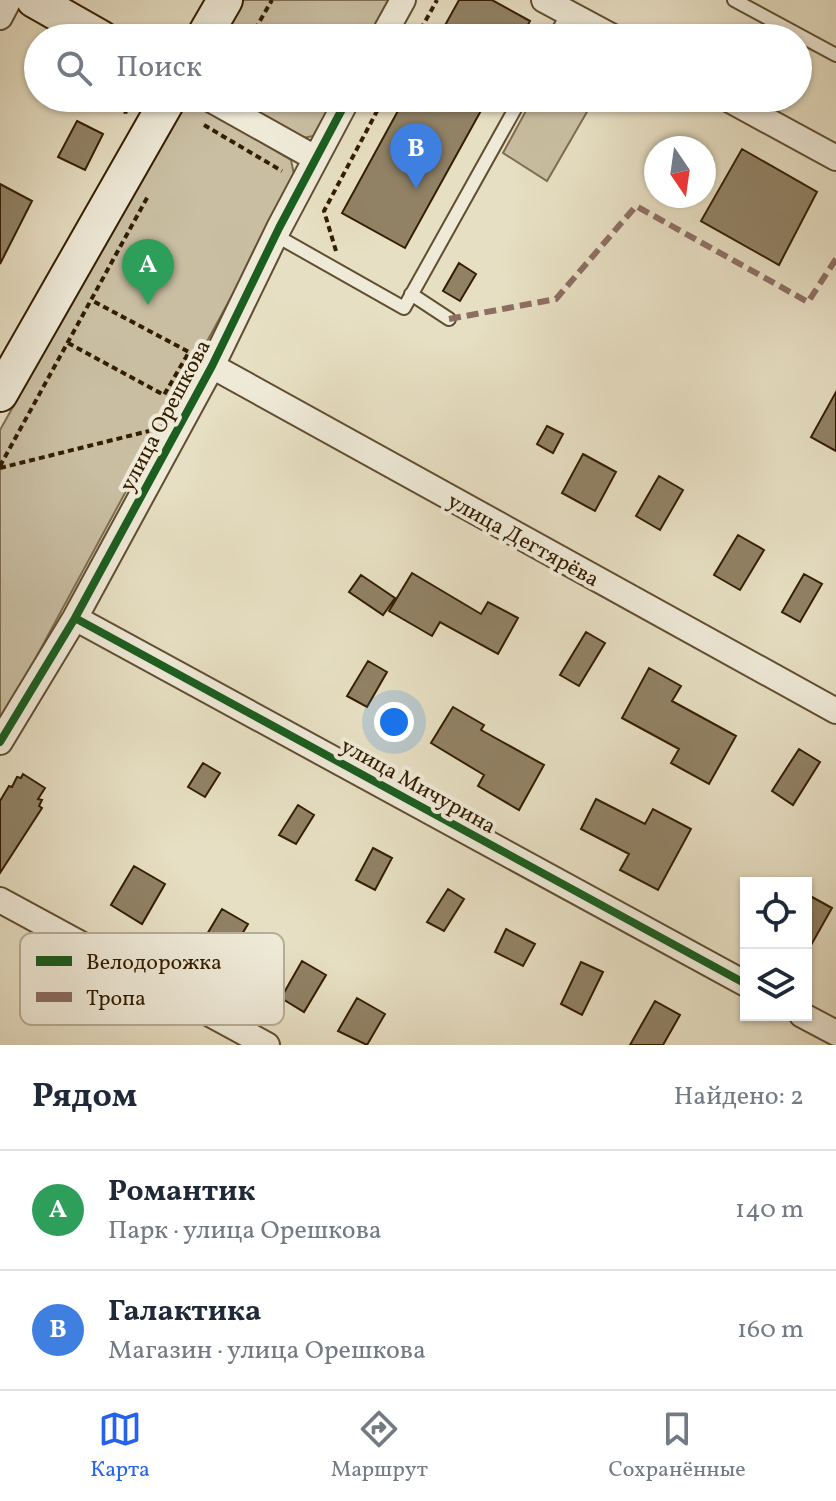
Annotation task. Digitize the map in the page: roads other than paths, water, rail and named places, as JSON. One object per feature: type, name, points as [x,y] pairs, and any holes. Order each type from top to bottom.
[{"type":"street","points":[[0,17],[9,0]]},
{"type":"street","points":[[34,0],[76,24]]},
{"type":"street","points":[[211,24],[225,0]]},
{"type":"street","points":[[390,24],[403,0]]},
{"type":"street","points":[[544,0],[589,24]]},
{"type":"street","points":[[0,394],[161,112]]},
{"type":"street","points":[[233,112],[315,158]]},
{"type":"street","name":"улица Орешкова","points":[[0,742],[75,618],[212,366],[275,235],[340,112]]},
{"type":"street","points":[[752,112],[836,158]]},
{"type":"street","name":"улица Дегтярёва","points":[[212,366],[836,711]]},
{"type":"street","name":"улица Мичурина","points":[[75,618],[740,981]]},
{"type":"street","points":[[0,900],[61,933]]},
{"type":"street","points":[[812,1020],[836,1033]]},
{"type":"street","points":[[230,1025],[267,1045]]},
{"type":"lane","points":[[734,0],[779,24]]},
{"type":"lane","points":[[562,24],[568,13]]},
{"type":"lane","points":[[812,42],[836,55]]},
{"type":"lane","points":[[275,235],[404,308],[513,112]]},
{"type":"lane","points":[[411,294],[449,319]]},
{"type":"place","name":"Галактика","points":[[416,189]]},
{"type":"place","name":"Романтик","points":[[148,305]]}]
